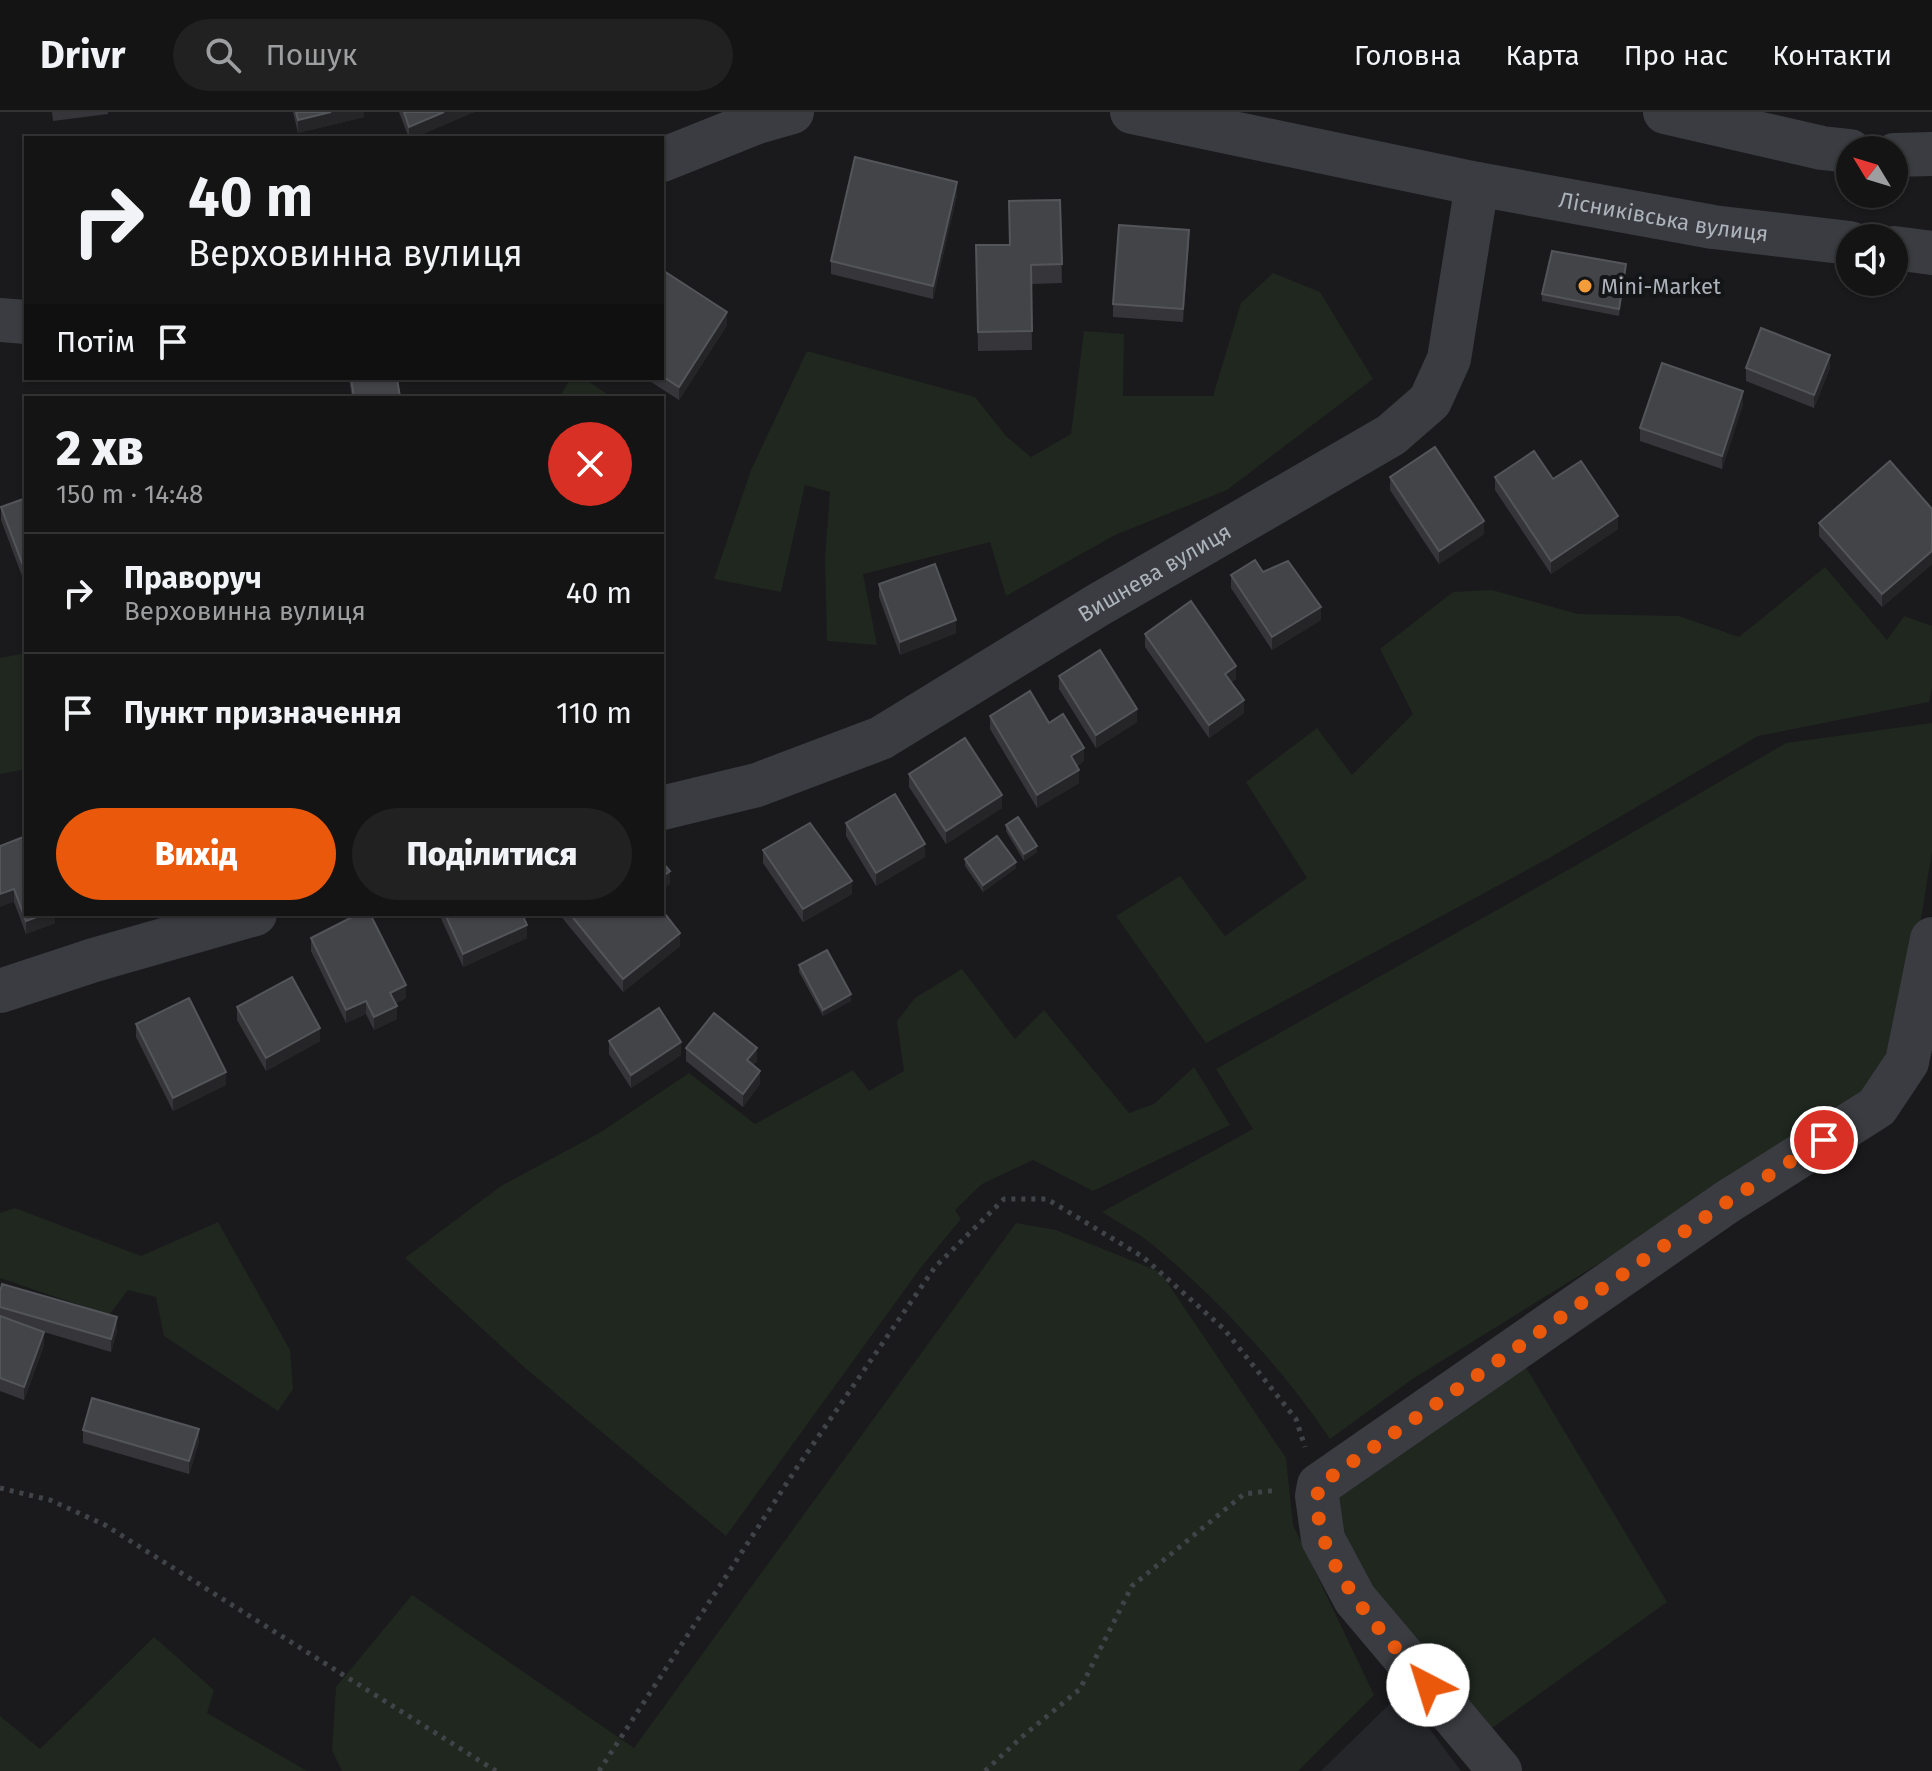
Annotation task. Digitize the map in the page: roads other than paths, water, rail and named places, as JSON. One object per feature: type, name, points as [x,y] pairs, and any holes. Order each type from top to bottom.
[{"type":"street","points":[[664,159],[757,122],[792,112]]},
{"type":"street","name":"Лісниківська вулиця","points":[[1132,112],[1477,184],[1713,227],[1836,241]]},
{"type":"street","points":[[1665,112],[1836,150]]},
{"type":"street","points":[[1908,155],[1932,154]]},
{"type":"street","name":"Вишнева вулиця","points":[[664,808],[757,785],[881,738],[1098,605],[1391,435],[1430,401],[1449,359],[1477,184]]},
{"type":"street","points":[[1908,250],[1932,253]]},
{"type":"street","points":[[0,320],[24,322]]},
{"type":"street","points":[[0,991],[94,960],[248,916]]},
{"type":"street","points":[[1500,1771],[1355,1599],[1323,1539],[1317,1496],[1319,1485],[1727,1202],[1877,1107],[1907,1062],[1932,939]]},
{"type":"place","name":"Mini-Market","points":[[1585,286]]}]
